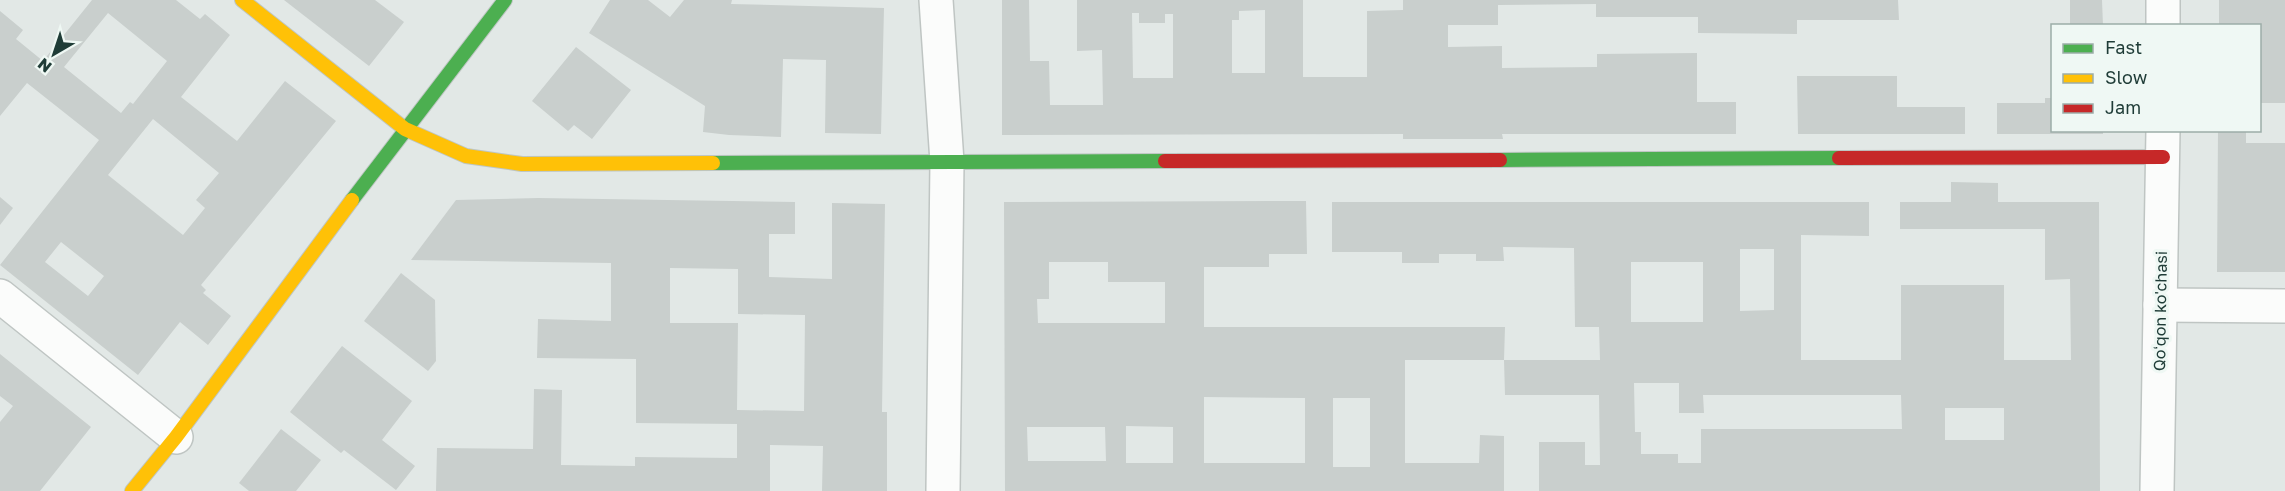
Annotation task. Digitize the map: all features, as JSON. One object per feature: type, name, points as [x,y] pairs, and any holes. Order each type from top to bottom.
[{"type":"street","points":[[242,0],[405,129],[466,156],[522,164],[947,162],[2163,144]]},
{"type":"street","points":[[132,491],[176,437],[405,129],[505,0]]},
{"type":"street","points":[[936,0],[947,162],[943,491]]},
{"type":"street","points":[[2163,0],[2163,24]]},
{"type":"street","name":"Qoʻqon ko'chasi","points":[[2157,491],[2163,144]]},
{"type":"street","points":[[0,296],[176,437]]},
{"type":"street","points":[[2160,305],[2285,306]]},
{"type":"building","points":[[92,0],[176,0],[200,19],[205,14],[230,35],[181,97],[237,141],[285,81],[336,121],[201,285],[206,290],[203,293],[231,316],[208,345],[180,322],[138,375],[0,265],[99,140],[27,83],[0,116],[0,11],[23,30],[16,39],[43,61]],"holes":[[[108,13],[167,61],[133,104],[130,102],[121,113],[64,67]],[[153,119],[219,173],[196,200],[205,208],[183,235],[108,175]],[[61,242],[104,276],[88,296],[45,262]]]},
{"type":"building","points":[[284,0],[375,0],[404,22],[369,66]]},
{"type":"building","points":[[610,0],[648,0],[670,17],[684,0],[732,0],[731,4],[884,8],[881,134],[825,133],[826,60],[783,59],[781,137],[703,132],[705,106],[589,33]]},
{"type":"building","points":[[1002,0],[1029,0],[1030,61],[1049,61],[1050,105],[1103,105],[1102,50],[1077,51],[1077,0],[1303,0],[1303,77],[1367,77],[1367,11],[1403,10],[1403,0],[1898,0],[1899,20],[1797,20],[1797,34],[1698,33],[1698,17],[1596,17],[1596,4],[1498,5],[1498,25],[1448,25],[1448,47],[1502,46],[1502,68],[1597,67],[1597,54],[1697,53],[1697,102],[1736,102],[1736,134],[1502,134],[1503,139],[1403,139],[1403,134],[1002,135]],"holes":[[[1265,10],[1265,73],[1232,73],[1232,20],[1239,20],[1239,11]],[[1132,13],[1139,13],[1139,23],[1165,23],[1165,14],[1173,14],[1173,78],[1133,78]]]},
{"type":"building","points":[[2070,0],[2102,0],[2103,24],[2070,24]]},
{"type":"building","points":[[2219,0],[2285,0],[2285,103],[2261,103],[2261,24],[2219,24]]},
{"type":"building","points":[[576,47],[631,90],[592,139],[574,125],[568,131],[532,101]]},
{"type":"building","points":[[1797,76],[1897,76],[1897,107],[1965,107],[1965,134],[1798,134]]},
{"type":"building","points":[[2045,98],[2051,98],[2051,132],[2103,132],[2103,134],[1997,134],[1997,103],[2045,103]]},
{"type":"building","points":[[2218,132],[2246,132],[2246,143],[2285,143],[2285,272],[2217,272]]},
{"type":"building","points":[[1951,182],[1998,183],[1998,202],[2099,202],[2100,491],[1539,491],[1539,442],[1585,442],[1585,465],[1600,465],[1599,395],[1505,395],[1504,360],[1600,360],[1599,327],[1575,327],[1574,248],[1503,247],[1504,261],[1476,261],[1476,254],[1439,254],[1439,263],[1402,263],[1402,252],[1332,252],[1332,202],[1869,202],[1869,236],[1801,235],[1801,360],[1901,360],[1901,285],[2004,285],[2004,360],[2071,360],[2070,279],[2045,280],[2045,229],[1900,229],[1900,202],[1951,202]],"holes":[[[1740,249],[1774,249],[1774,310],[1740,311]],[[1631,262],[1703,262],[1703,322],[1631,322]],[[1634,383],[1679,383],[1679,413],[1704,413],[1703,395],[1901,395],[1902,429],[1701,429],[1701,463],[1678,463],[1678,454],[1641,454],[1641,432],[1635,432]],[[1945,408],[2004,408],[2004,440],[1945,440]]]},
{"type":"building","points":[[0,197],[13,208],[0,225]]},
{"type":"building","points":[[538,198],[795,202],[795,234],[769,234],[769,277],[832,279],[832,203],[885,204],[882,412],[887,412],[887,491],[822,491],[823,446],[770,445],[770,491],[436,491],[437,448],[533,449],[534,389],[562,390],[561,465],[635,466],[635,457],[737,458],[737,424],[636,423],[636,359],[537,358],[538,319],[611,321],[611,263],[411,260],[456,200]],"holes":[[[670,268],[738,269],[738,314],[805,315],[804,411],[737,410],[738,323],[670,323]]]},
{"type":"building","points":[[1306,201],[1307,254],[1269,254],[1269,267],[1204,267],[1204,327],[1505,327],[1504,360],[1405,360],[1405,463],[1479,463],[1480,435],[1504,436],[1504,491],[1005,491],[1004,202]],"holes":[[[1049,262],[1108,262],[1108,282],[1165,282],[1165,323],[1038,323],[1037,299],[1049,299]],[[1204,397],[1305,398],[1305,463],[1204,463]],[[1333,398],[1370,398],[1370,467],[1333,467]],[[1126,426],[1173,427],[1173,463],[1126,463]],[[1027,427],[1105,427],[1106,461],[1028,461]]]},
{"type":"building","points":[[401,273],[435,300],[436,361],[428,371],[364,321]]},
{"type":"building","points":[[342,346],[412,401],[382,440],[415,466],[396,490],[344,450],[341,453],[290,412]]},
{"type":"building","points":[[0,354],[91,427],[40,491],[0,491],[0,422],[13,406],[0,396]]},
{"type":"building","points":[[281,429],[321,460],[296,491],[249,491],[239,483]]},
{"type":"traffic: fast","points":[[352,200],[505,0]]},
{"type":"traffic: fast","points":[[1500,160],[1839,158]]},
{"type":"traffic: fast","points":[[713,163],[1165,161]]},
{"type":"traffic: slow","points":[[242,0],[405,129],[466,156],[522,164],[713,163]]},
{"type":"traffic: slow","points":[[132,491],[176,437],[352,200]]},
{"type":"traffic: jam","points":[[1839,158],[2163,157]]},
{"type":"traffic: jam","points":[[1165,161],[1500,160]]}]
